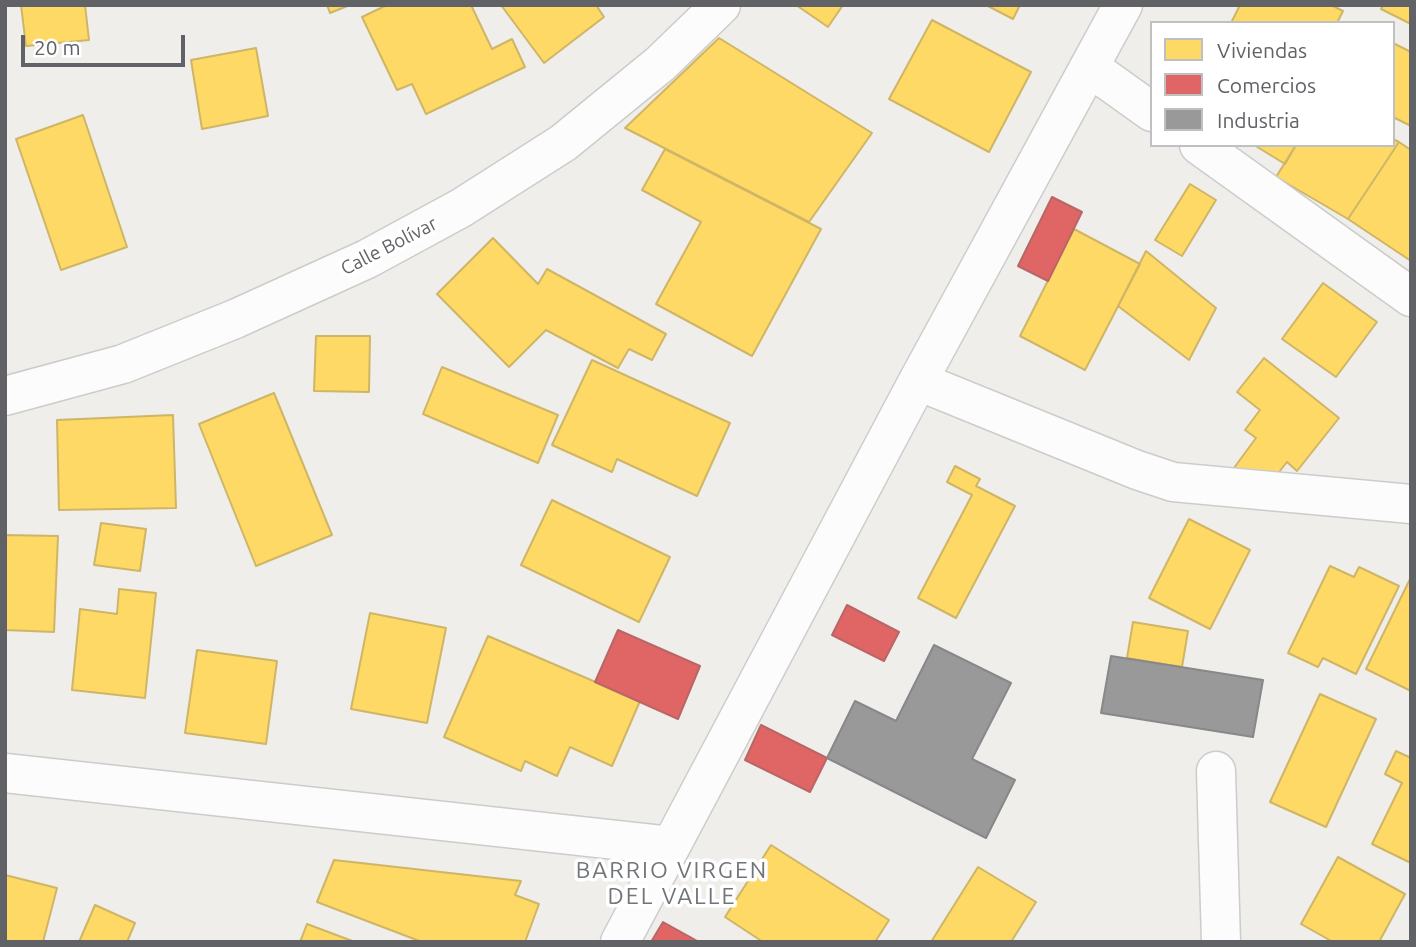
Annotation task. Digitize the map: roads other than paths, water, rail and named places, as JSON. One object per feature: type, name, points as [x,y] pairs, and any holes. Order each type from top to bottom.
[{"type":"street","name":"Calle Bolívar","points":[[5,396],[123,364],[235,319],[367,259],[461,208],[563,143],[660,64],[721,5]]},
{"type":"street","points":[[620,942],[918,381],[1123,5]]},
{"type":"street","points":[[1089,67],[1150,111]]},
{"type":"street","points":[[1202,147],[1411,297]]},
{"type":"street","points":[[918,381],[1137,470],[1173,482],[1411,504]]},
{"type":"street","points":[[1216,771],[1221,942]]},
{"type":"street","points":[[5,773],[671,846]]},
{"type":"district","name":"BARRIO VIRGEN DEL VALLE","points":[[672,883]]}]
